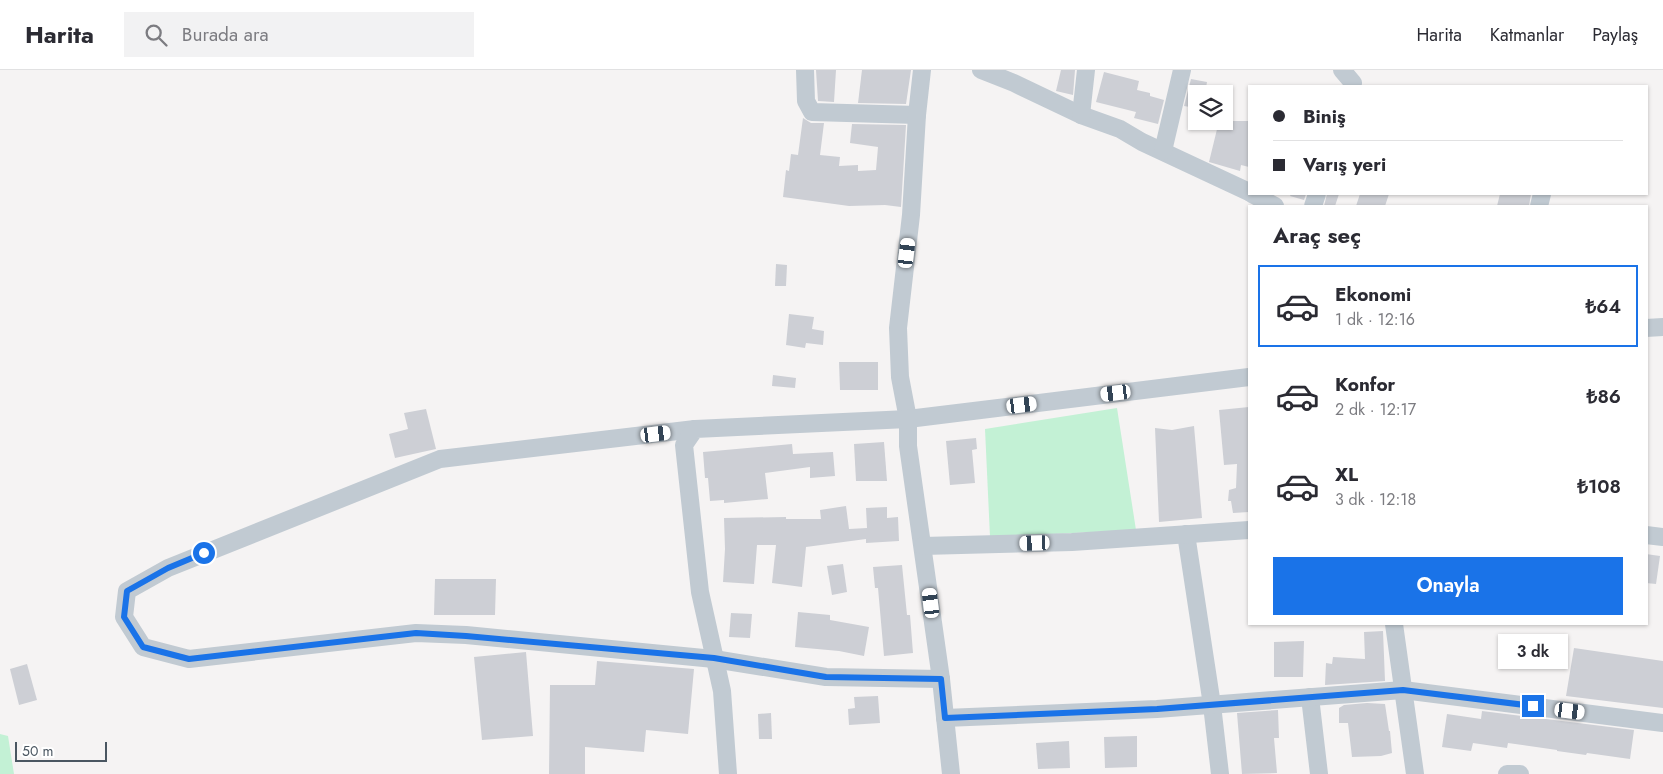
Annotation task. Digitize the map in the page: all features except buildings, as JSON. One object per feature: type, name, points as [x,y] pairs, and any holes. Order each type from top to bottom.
[{"type":"street","points":[[806,70],[806,101],[812,112],[917,115]]},
{"type":"street","points":[[922,70],[917,115],[912,216],[898,328],[900,377],[908,419],[908,446],[941,679],[951,774]]},
{"type":"street","points":[[981,70],[1014,83],[1081,115],[1120,129],[1142,142],[1248,192]]},
{"type":"street","points":[[1081,115],[1086,70]]},
{"type":"street","points":[[1163,151],[1182,70]]},
{"type":"street","points":[[1342,70],[1353,83],[1352,85]]},
{"type":"street","points":[[1254,195],[1273,205]]},
{"type":"street","points":[[1648,328],[1663,327]]},
{"type":"street","points":[[941,679],[826,677],[714,658],[416,633],[189,659],[143,647],[124,617],[127,591],[168,568],[440,460],[695,429],[908,419],[1248,377]]},
{"type":"street","points":[[695,429],[684,445],[700,592],[722,691],[728,774]]},
{"type":"street","points":[[923,546],[1072,542],[1248,530]]},
{"type":"street","points":[[1186,534],[1212,705],[1220,774]]},
{"type":"street","points":[[1648,535],[1663,537]]},
{"type":"street","points":[[1394,625],[1415,774]]},
{"type":"street","points":[[945,718],[1157,709],[1403,690],[1662,725]]},
{"type":"street","points":[[1310,697],[1319,774]]},
{"type":"street","points":[[1507,774],[1520,774]]},
{"type":"green space","points":[[1117,408],[1136,530],[990,537],[985,429]]},
{"type":"green space","points":[[0,734],[8,736],[14,774],[0,774]]},
{"type":"route","points":[[204,553],[168,568],[127,591],[124,617],[143,647],[189,659],[416,633],[466,636],[714,658],[826,677],[941,679],[945,718],[1157,709],[1403,690],[1533,706]]}]
